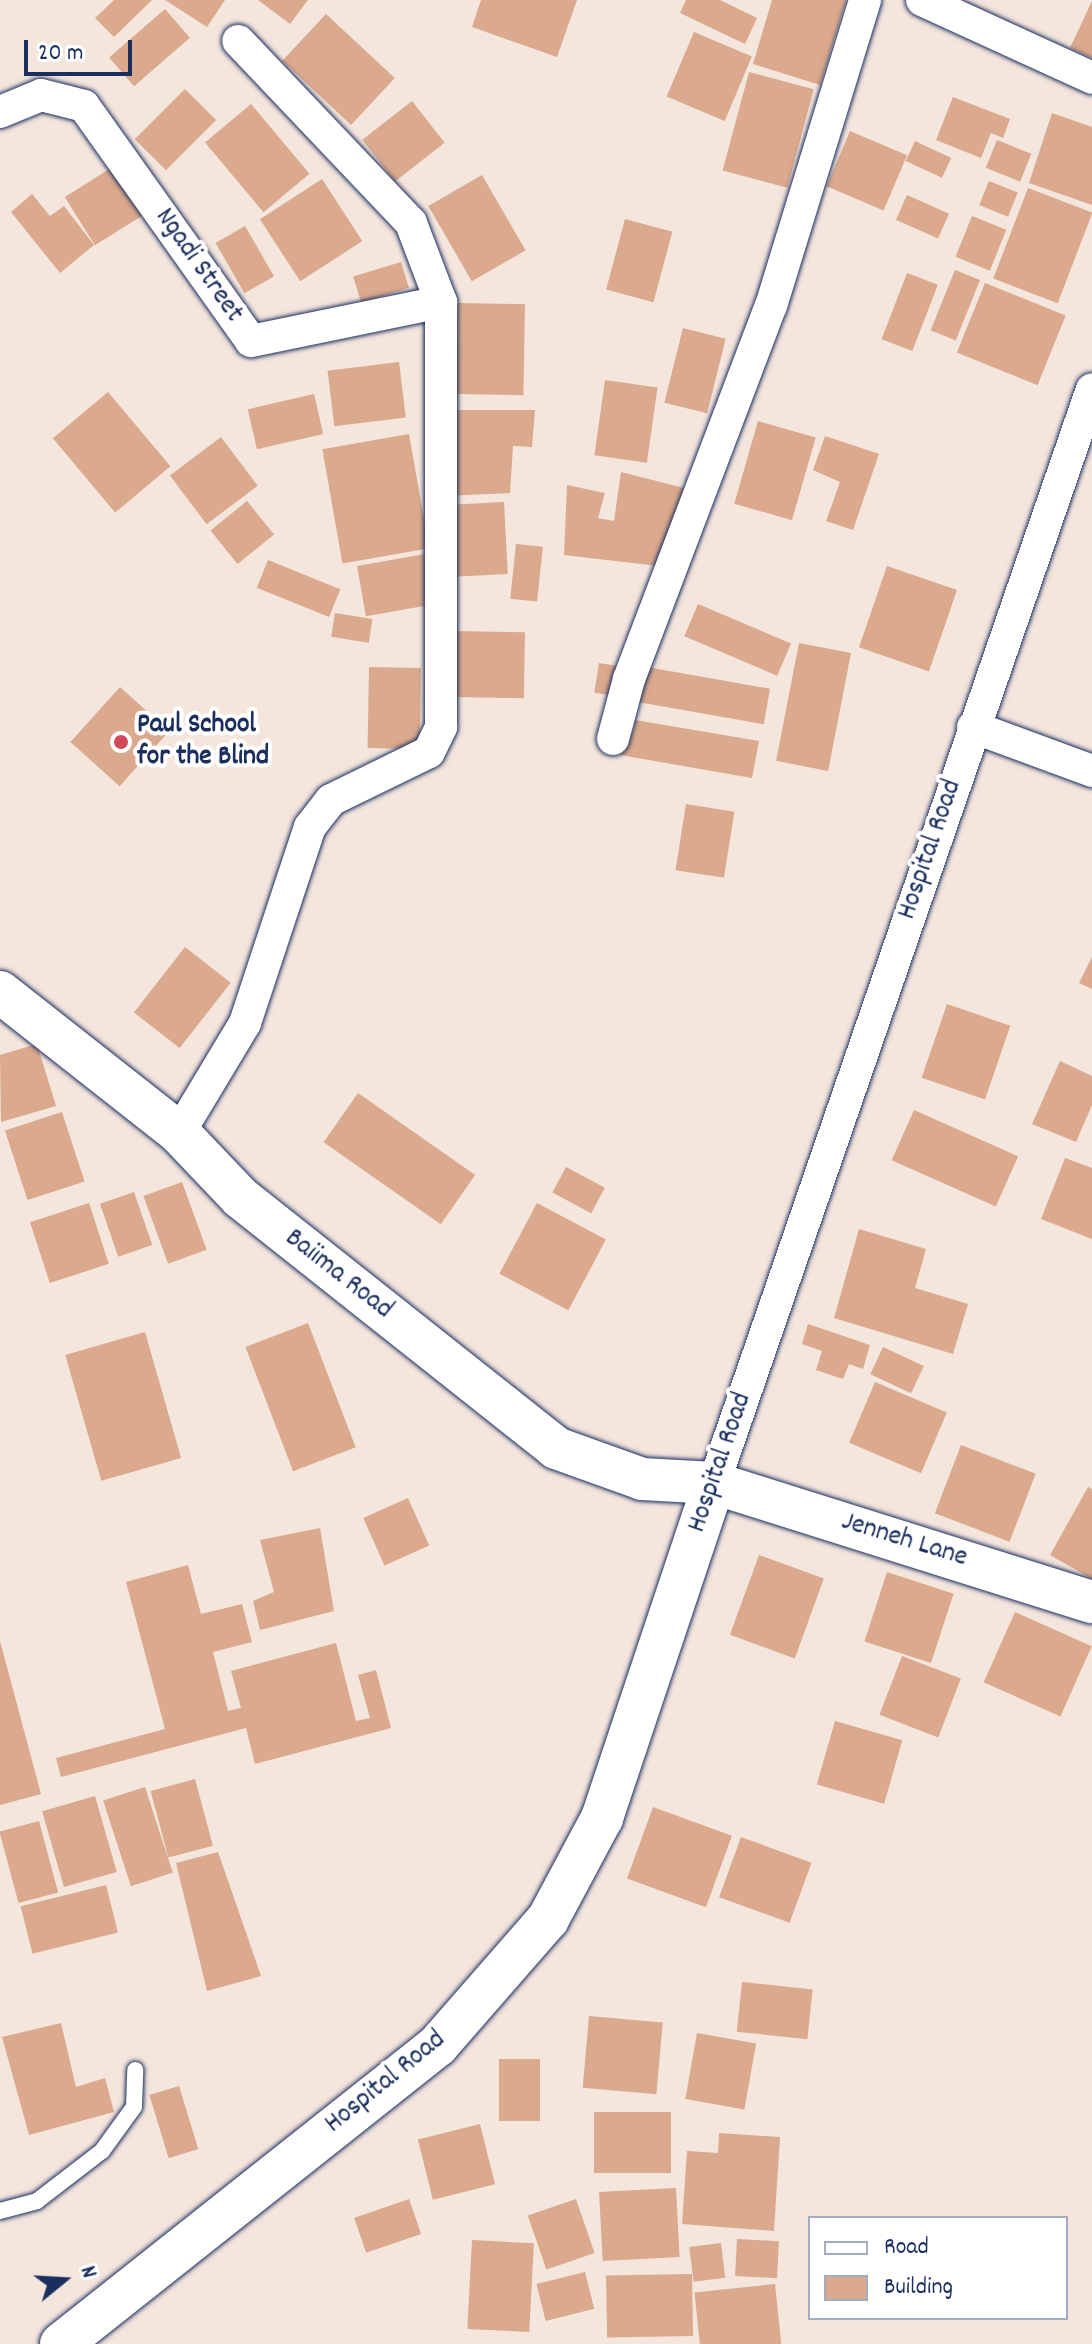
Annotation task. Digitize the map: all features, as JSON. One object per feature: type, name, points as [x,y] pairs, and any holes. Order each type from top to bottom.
[{"type":"street","points":[[613,739],[629,679],[771,306],[865,0]]},
{"type":"street","points":[[922,0],[1092,78]]},
{"type":"street","points":[[179,1133],[245,1023],[310,827],[331,800],[429,752],[441,727],[441,302],[411,223],[238,41]]},
{"type":"street","name":"Ngadi Street","points":[[0,112],[41,95],[84,106],[251,341],[441,302]]},
{"type":"street","name":"Hospital Road","points":[[61,2344],[438,2045],[548,1919],[602,1818],[973,727],[1092,389]]},
{"type":"street","points":[[973,727],[1092,771]]},
{"type":"street","name":"Baiima Road","points":[[0,992],[179,1133],[241,1198],[556,1448],[642,1479],[714,1483]]},
{"type":"street","name":"Jenneh Lane","points":[[714,1483],[1092,1602]]},
{"type":"lane","points":[[0,2211],[37,2201],[102,2151],[134,2107],[135,2070]]},
{"type":"building","points":[[114,0],[152,0],[114,37],[95,18]]},
{"type":"building","points":[[165,0],[225,0],[207,27]]},
{"type":"building","points":[[258,0],[308,0],[290,24]]},
{"type":"building","points":[[481,0],[577,0],[557,57],[472,27]]},
{"type":"building","points":[[686,0],[720,0],[757,18],[745,44],[680,13]]},
{"type":"building","points":[[772,0],[846,0],[820,85],[753,64]]},
{"type":"building","points":[[1092,1],[1092,58],[1070,48]]},
{"type":"building","points":[[165,9],[190,38],[134,86],[109,58]]},
{"type":"building","points":[[326,14],[395,78],[351,125],[282,61]]},
{"type":"building","points":[[694,32],[752,57],[725,121],[667,96]]},
{"type":"building","points":[[749,72],[814,89],[787,188],[723,171]]},
{"type":"building","points":[[185,89],[216,120],[166,170],[135,139]]},
{"type":"building","points":[[953,97],[1010,119],[1003,138],[991,133],[981,158],[936,140]]},
{"type":"building","points":[[412,101],[445,143],[395,182],[362,140]]},
{"type":"building","points":[[251,104],[309,174],[264,212],[205,143]]},
{"type":"building","points":[[1052,113],[1092,127],[1092,205],[1029,183]]},
{"type":"building","points":[[850,131],[907,155],[884,210],[827,186]]},
{"type":"building","points":[[997,140],[1031,154],[1020,182],[986,168]]},
{"type":"building","points":[[915,141],[951,158],[942,178],[906,161]]},
{"type":"building","points":[[119,163],[149,211],[95,245],[65,197]]},
{"type":"building","points":[[482,175],[526,250],[472,281],[428,206]]},
{"type":"building","points":[[322,179],[362,241],[300,281],[260,219]]},
{"type":"building","points":[[989,181],[1018,193],[1008,217],[979,205]]},
{"type":"building","points":[[1028,188],[1092,213],[1058,303],[993,279]]},
{"type":"building","points":[[32,194],[50,216],[64,206],[94,245],[60,273],[11,212]]},
{"type":"building","points":[[907,195],[949,214],[938,238],[896,220]]},
{"type":"building","points":[[972,216],[1006,230],[990,271],[956,257]]},
{"type":"building","points":[[625,219],[672,232],[653,302],[606,290]]},
{"type":"building","points":[[245,226],[274,276],[245,293],[216,243]]},
{"type":"building","points":[[401,262],[409,288],[361,302],[353,277]]},
{"type":"building","points":[[955,270],[980,280],[956,340],[931,330]]},
{"type":"building","points":[[907,273],[938,285],[912,351],[882,339]]},
{"type":"building","points":[[985,283],[1066,316],[1038,385],[957,353]]},
{"type":"building","points":[[458,303],[525,304],[523,395],[456,394]]},
{"type":"building","points":[[683,328],[726,339],[707,413],[664,403]]},
{"type":"building","points":[[399,362],[406,418],[334,426],[328,371]]},
{"type":"building","points":[[605,380],[657,387],[647,463],[594,455]]},
{"type":"building","points":[[108,392],[170,466],[115,513],[53,438]]},
{"type":"building","points":[[314,394],[323,434],[257,449],[248,409]]},
{"type":"building","points":[[450,410],[535,410],[532,447],[513,446],[510,493],[445,496]]},
{"type":"building","points":[[758,421],[816,438],[792,520],[734,504]]},
{"type":"building","points":[[409,434],[429,548],[342,564],[322,449]]},
{"type":"building","points":[[825,436],[879,454],[853,530],[826,521],[840,482],[813,470]]},
{"type":"building","points":[[221,437],[258,486],[207,524],[170,476]]},
{"type":"building","points":[[621,472],[688,489],[667,567],[564,555],[567,485],[605,493],[598,518],[614,521]]},
{"type":"building","points":[[247,501],[274,534],[238,564],[210,531]]},
{"type":"building","points":[[504,502],[508,574],[454,577],[450,505]]},
{"type":"building","points":[[516,544],[543,547],[537,602],[510,599]]},
{"type":"building","points":[[425,554],[434,604],[366,616],[357,566]]},
{"type":"building","points":[[268,560],[340,589],[329,617],[257,588]]},
{"type":"building","points":[[887,566],[957,590],[929,671],[859,647]]},
{"type":"building","points":[[698,604],[791,643],[777,676],[684,636]]},
{"type":"building","points":[[335,613],[373,619],[369,643],[331,637]]},
{"type":"building","points":[[453,631],[525,632],[524,698],[452,697]]},
{"type":"building","points":[[799,643],[851,653],[828,771],[776,761]]},
{"type":"building","points":[[599,663],[618,666],[613,696],[594,693]]},
{"type":"building","points":[[641,666],[770,689],[764,724],[635,701]]},
{"type":"building","points":[[369,667],[421,668],[420,749],[368,748]]},
{"type":"building","name":"Paul School for the Blind","points":[[120,687],[169,731],[120,786],[70,742]]},
{"type":"building","points":[[635,720],[759,741],[752,778],[620,755],[623,732],[633,733]]},
{"type":"building","points":[[686,804],[734,812],[724,878],[676,870]]},
{"type":"building","points":[[185,947],[231,983],[180,1048],[134,1012]]},
{"type":"building","points":[[1092,957],[1092,989],[1079,983]]},
{"type":"building","points":[[947,1004],[1010,1026],[985,1100],[922,1078]]},
{"type":"building","points":[[37,1044],[56,1106],[1,1122],[0,1055]]},
{"type":"building","points":[[1060,1061],[1092,1076],[1092,1105],[1076,1142],[1032,1124]]},
{"type":"building","points":[[358,1093],[475,1175],[441,1224],[324,1142]]},
{"type":"building","points":[[914,1110],[1018,1156],[996,1207],[892,1160]]},
{"type":"building","points":[[62,1112],[85,1181],[27,1200],[5,1131]]},
{"type":"building","points":[[1065,1158],[1092,1168],[1092,1239],[1041,1219]]},
{"type":"building","points":[[566,1167],[605,1188],[591,1213],[552,1193]]},
{"type":"building","points":[[182,1182],[207,1250],[168,1264],[143,1196]]},
{"type":"building","points":[[134,1192],[152,1245],[118,1257],[100,1204]]},
{"type":"building","points":[[89,1203],[109,1264],[50,1283],[30,1222]]},
{"type":"building","points":[[537,1203],[606,1240],[568,1310],[499,1274]]},
{"type":"building","points":[[859,1229],[926,1249],[915,1288],[968,1304],[953,1354],[834,1318]]},
{"type":"building","points":[[308,1323],[356,1447],[293,1471],[245,1347]]},
{"type":"building","points":[[808,1324],[870,1345],[863,1369],[849,1364],[843,1379],[816,1370],[822,1351],[802,1344]]},
{"type":"building","points":[[145,1332],[181,1458],[101,1481],[65,1355]]},
{"type":"building","points":[[883,1347],[924,1366],[911,1393],[870,1374]]},
{"type":"building","points":[[875,1382],[947,1412],[921,1473],[849,1443]]},
{"type":"building","points":[[961,1445],[1036,1474],[1010,1542],[935,1513]]},
{"type":"building","points":[[1088,1487],[1092,1489],[1092,1579],[1050,1555]]},
{"type":"building","points":[[408,1498],[429,1546],[384,1565],[363,1518]]},
{"type":"building","points":[[320,1528],[334,1611],[260,1630],[253,1601],[274,1592],[260,1540]]},
{"type":"building","points":[[759,1555],[824,1579],[795,1658],[730,1635]]},
{"type":"building","points":[[188,1565],[201,1614],[242,1604],[252,1642],[213,1652],[228,1711],[241,1708],[231,1671],[336,1643],[356,1721],[370,1718],[358,1675],[376,1670],[391,1728],[255,1764],[246,1728],[61,1777],[56,1758],[165,1729],[126,1582]]},
{"type":"building","points":[[887,1572],[954,1594],[931,1663],[864,1641]]},
{"type":"building","points":[[1015,1612],[1092,1646],[1060,1717],[984,1682]]},
{"type":"building","points":[[0,1641],[41,1794],[0,1805]]},
{"type":"building","points":[[902,1656],[961,1679],[938,1737],[879,1715]]},
{"type":"building","points":[[835,1721],[902,1740],[884,1804],[817,1784]]},
{"type":"building","points":[[195,1779],[213,1846],[168,1858],[151,1791]]},
{"type":"building","points":[[145,1787],[173,1873],[131,1886],[103,1801]]},
{"type":"building","points":[[95,1796],[117,1872],[64,1887],[42,1811]]},
{"type":"building","points":[[653,1807],[732,1836],[706,1907],[627,1878]]},
{"type":"building","points":[[39,1821],[58,1892],[19,1903],[0,1831]]},
{"type":"building","points":[[741,1837],[811,1863],[790,1923],[719,1897]]},
{"type":"building","points":[[218,1852],[261,1976],[207,1991],[176,1863]]},
{"type":"building","points":[[106,1885],[118,1933],[32,1954],[21,1906]]},
{"type":"building","points":[[742,1982],[813,1989],[807,2039],[737,2032]]},
{"type":"building","points":[[589,2016],[663,2022],[656,2094],[583,2088]]},
{"type":"building","points":[[61,2023],[76,2087],[105,2078],[114,2112],[29,2135],[2,2037]]},
{"type":"building","points":[[697,2033],[756,2043],[744,2109],[685,2099]]},
{"type":"building","points":[[499,2059],[540,2059],[540,2121],[499,2121]]},
{"type":"building","points":[[179,2086],[198,2149],[169,2158],[149,2095]]},
{"type":"building","points":[[594,2112],[671,2112],[671,2173],[594,2173]]},
{"type":"building","points":[[480,2124],[495,2184],[433,2200],[418,2139]]},
{"type":"building","points":[[719,2133],[780,2137],[774,2231],[682,2224],[687,2151],[718,2153]]},
{"type":"building","points":[[676,2188],[680,2257],[603,2261],[599,2192]]},
{"type":"building","points":[[409,2199],[421,2234],[366,2253],[354,2218]]},
{"type":"building","points":[[576,2199],[595,2253],[546,2269],[528,2216]]},
{"type":"building","points":[[737,2239],[779,2241],[777,2278],[735,2276]]},
{"type":"building","points":[[472,2240],[534,2243],[529,2332],[467,2329]]},
{"type":"building","points":[[721,2243],[725,2278],[694,2282],[689,2247]]},
{"type":"building","points":[[585,2272],[594,2309],[546,2321],[536,2284]]},
{"type":"building","points":[[692,2274],[693,2336],[607,2337],[606,2276]]},
{"type":"building","points":[[775,2284],[781,2344],[700,2344],[694,2292]]},
{"type":"place","name":"Paul School for the Blind","points":[[121,742]]}]
